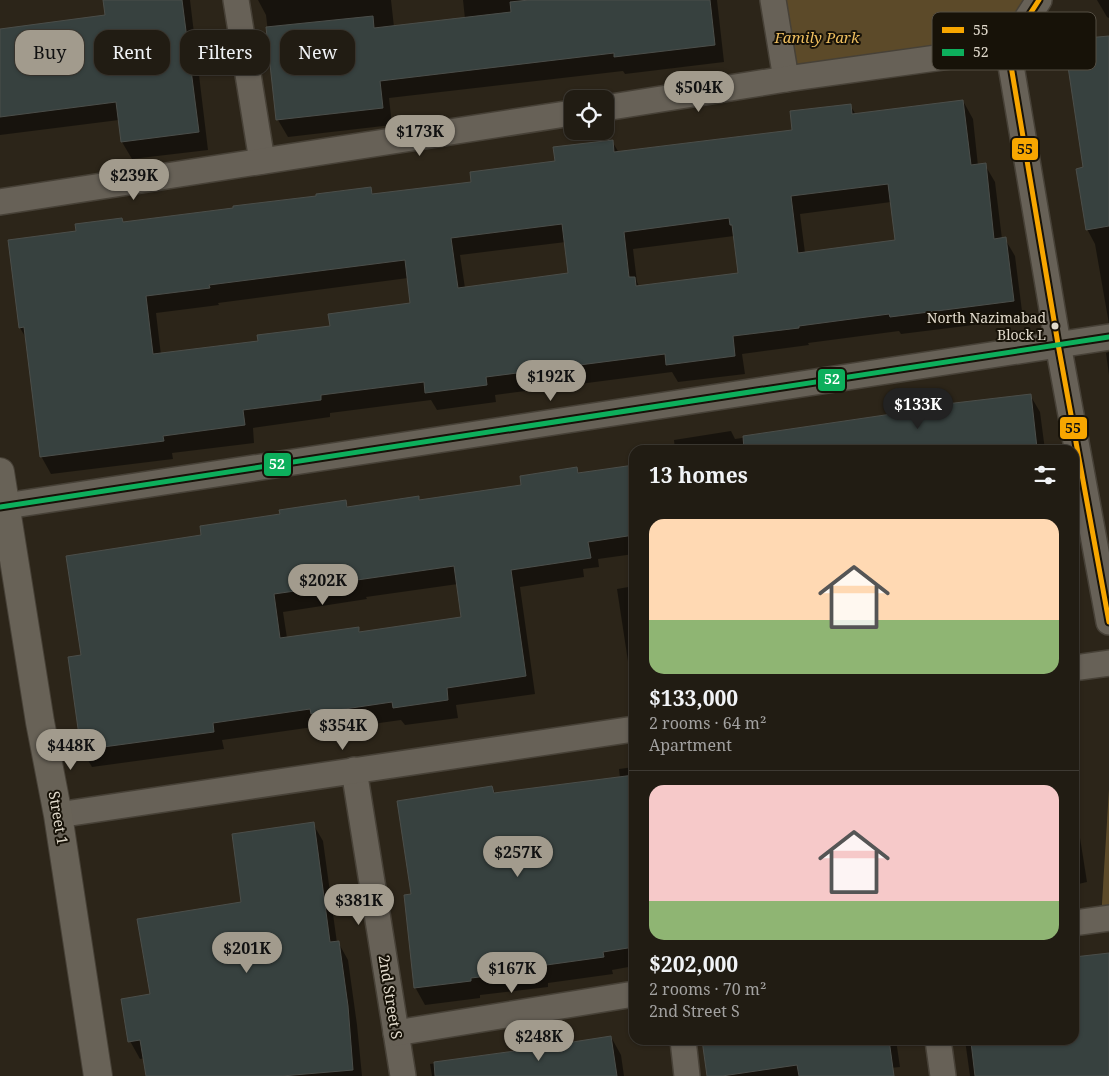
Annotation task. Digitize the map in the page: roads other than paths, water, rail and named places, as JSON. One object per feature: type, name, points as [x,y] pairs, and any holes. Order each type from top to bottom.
[{"type":"street","points":[[236,0],[262,161]]},
{"type":"street","points":[[773,0],[786,80]]},
{"type":"street","points":[[1031,12],[1039,0]]},
{"type":"street","points":[[614,107],[932,59]]},
{"type":"street","points":[[1012,70],[1077,445]]},
{"type":"street","points":[[0,202],[564,114]]},
{"type":"street","points":[[3,506],[1109,336]]},
{"type":"street","points":[[1079,458],[1109,622]]},
{"type":"street","name":"Street 1","points":[[0,472],[3,506],[58,815],[98,1076]]},
{"type":"street","points":[[1079,667],[1109,663]]},
{"type":"street","points":[[58,815],[629,730]]},
{"type":"street","name":"2nd Street S","points":[[354,770],[403,1076]]},
{"type":"street","points":[[1079,922],[1109,918]]},
{"type":"street","points":[[396,1033],[629,995]]},
{"type":"street","points":[[684,1045],[688,1076]]},
{"type":"street","points":[[939,1045],[943,1076]]},
{"type":"place","name":"North Nazimabad Block L","points":[[1055,326]]},
{"type":"park label","name":"Family Park","points":[[817,38]]}]
